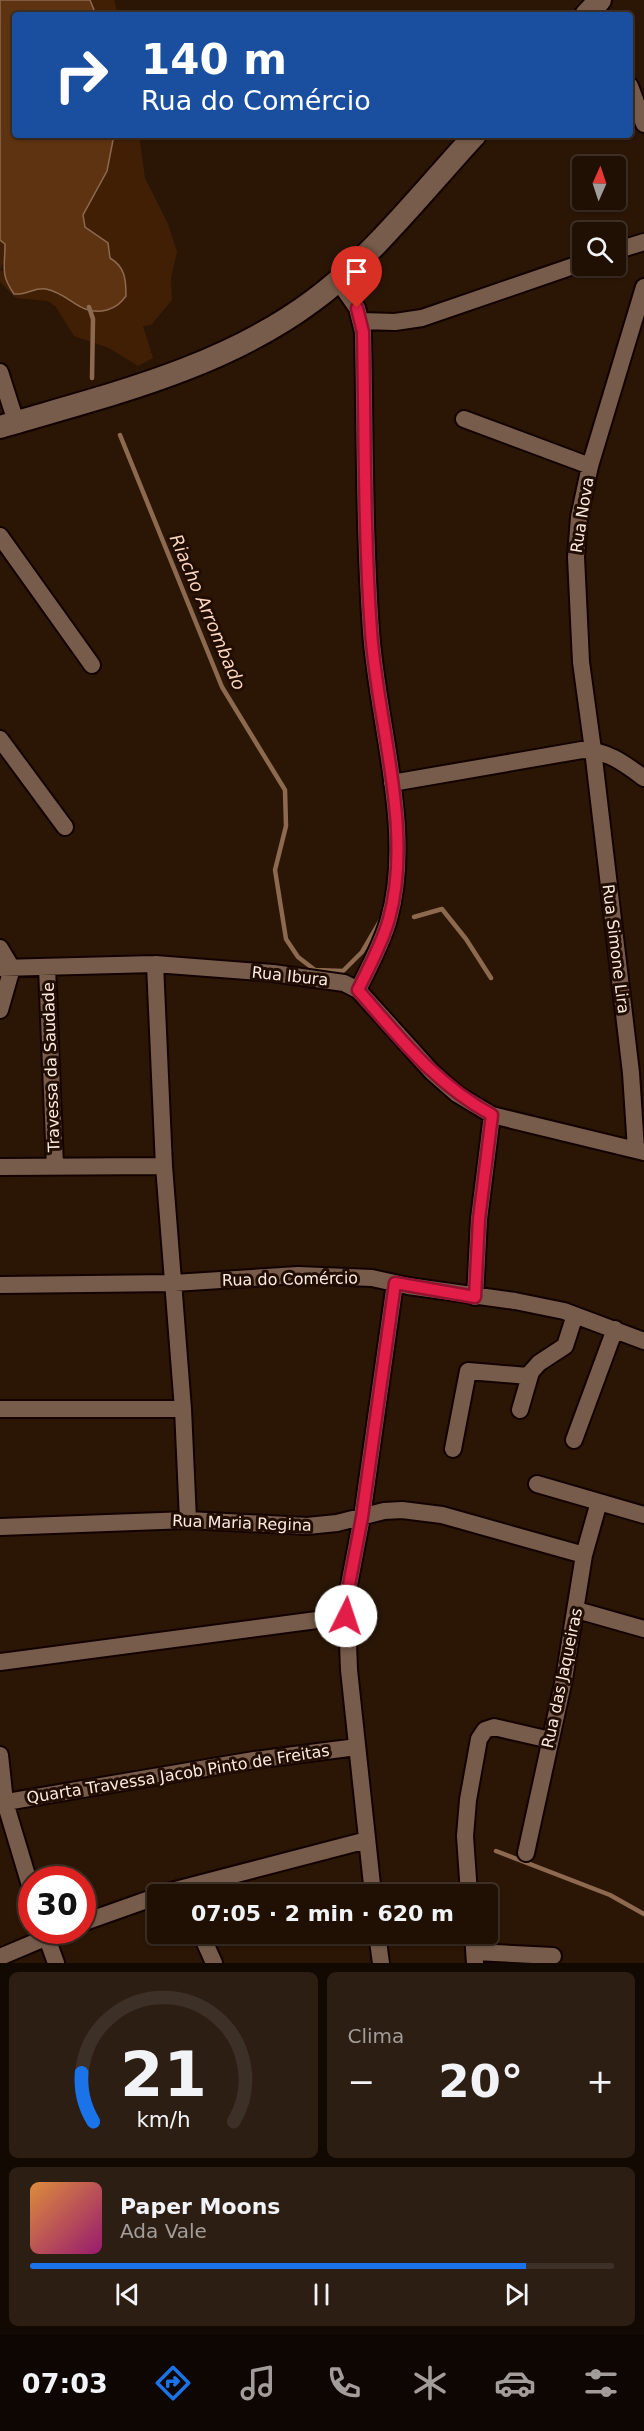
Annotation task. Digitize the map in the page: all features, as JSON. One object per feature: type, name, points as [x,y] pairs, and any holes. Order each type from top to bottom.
[{"type":"main road","points":[[589,12],[599,0]]},
{"type":"main road","points":[[8,425],[177,373],[223,354],[286,320],[338,281],[472,138]]},
{"type":"street","points":[[633,94],[644,124]]},
{"type":"street","points":[[626,248],[644,242]]},
{"type":"street","points":[[362,321],[395,322],[422,318],[572,266]]},
{"type":"street","points":[[338,281],[357,308],[362,321],[371,635],[392,783],[396,864],[392,905],[380,944],[358,990],[432,1072],[457,1094],[492,1115],[640,1150]]},
{"type":"street","name":"Rua Nova","points":[[593,750],[579,639],[576,557],[579,517],[590,466],[644,287]]},
{"type":"street","points":[[0,372],[8,425]]},
{"type":"street","points":[[464,419],[590,466]]},
{"type":"street","points":[[0,536],[92,665]]},
{"type":"street","points":[[0,739],[65,827]]},
{"type":"street","points":[[392,783],[569,752],[593,750],[621,762],[644,778]]},
{"type":"street","name":"Rua Simone Lira","points":[[593,750],[640,1150]]},
{"type":"street","points":[[0,948],[6,968],[0,1010]]},
{"type":"street","points":[[156,964],[164,1166],[183,1408],[188,1520]]},
{"type":"street","name":"Rua Ibura","points":[[6,968],[156,964],[316,978],[337,981],[358,990]]},
{"type":"street","name":"Travessa da Saudade","points":[[47,967],[55,1167]]},
{"type":"street","points":[[475,1297],[479,1219],[492,1115]]},
{"type":"street","points":[[0,1167],[164,1166]]},
{"type":"street","name":"Rua do Comércio","points":[[0,1285],[174,1283],[263,1276],[333,1275],[378,1279],[475,1297],[537,1305],[575,1315],[644,1341]]},
{"type":"street","points":[[372,1884],[346,1616],[395,1283]]},
{"type":"street","points":[[520,1410],[528,1376],[539,1363],[565,1346],[575,1315]]},
{"type":"street","points":[[574,1440],[615,1329]]},
{"type":"street","points":[[453,1449],[468,1371],[528,1376]]},
{"type":"street","points":[[0,1409],[183,1408]]},
{"type":"street","points":[[537,1484],[644,1515]]},
{"type":"street","name":"Rua das Jaqueiras","points":[[526,1853],[564,1679],[577,1610],[584,1555],[599,1502]]},
{"type":"street","name":"Rua Maria Regina","points":[[0,1527],[188,1520],[307,1526],[327,1525],[393,1510],[422,1512],[584,1555]]},
{"type":"street","points":[[577,1610],[644,1629]]},
{"type":"street","points":[[0,1662],[346,1616]]},
{"type":"street","points":[[469,1884],[466,1817],[480,1736],[485,1730],[494,1727],[550,1740]]},
{"type":"street","name":"Quarta Travessa Jacob Pinto de Freitas","points":[[3,1802],[254,1760],[357,1747]]},
{"type":"street","points":[[0,1755],[3,1802],[23,1866]]},
{"type":"street","points":[[207,1884],[367,1840]]},
{"type":"street","points":[[96,1918],[147,1899]]},
{"type":"street","points":[[0,1957],[25,1944]]},
{"type":"street","points":[[49,1944],[56,1963]]},
{"type":"street","points":[[205,1944],[214,1963]]},
{"type":"street","points":[[378,1944],[381,1963]]},
{"type":"street","points":[[475,1957],[553,1956]]},
{"type":"shaded area","points":[[0,0],[90,0],[95,12],[12,12],[12,138],[113,138],[107,171],[83,215],[85,227],[108,243],[110,258],[122,269],[126,296],[113,308],[98,311],[82,308],[62,295],[46,289],[14,294],[4,270],[5,244],[0,240]]},
{"type":"shaded area","points":[[90,0],[114,0],[117,12],[95,12]]},
{"type":"shaded area","points":[[113,138],[139,138],[145,178],[168,224],[177,252],[171,278],[172,300],[151,325],[143,326],[153,358],[138,366],[109,348],[74,336],[56,307],[48,301],[16,298],[0,282],[0,270],[36,288],[60,294],[82,309],[110,258],[108,243],[85,227],[83,215],[107,171]]},
{"type":"shaded area","points":[[0,240],[5,244],[5,259],[0,270]]},
{"type":"waterway","name":"Riacho Arrombado","points":[[89,307],[93,319],[92,378]]},
{"type":"waterway","name":"Riacho Arrombado","points":[[120,435],[222,687],[285,790],[286,826],[275,870],[286,939],[298,957],[315,970],[343,971],[362,952],[382,918]]},
{"type":"waterway","name":"Riacho Arrombado","points":[[414,917],[442,909],[466,939],[491,978]]},
{"type":"waterway","points":[[496,1851],[610,1895],[644,1914]]},
{"type":"route","points":[[346,1616],[395,1283],[475,1297],[479,1219],[492,1115],[457,1094],[432,1072],[358,990],[380,944],[389,918],[395,885],[396,827],[371,635],[367,576],[363,332],[357,308]]}]
